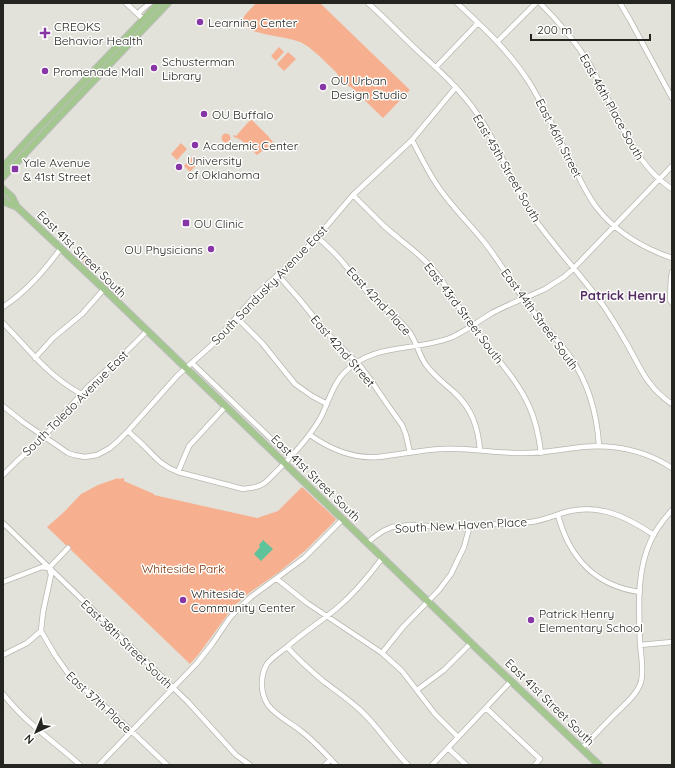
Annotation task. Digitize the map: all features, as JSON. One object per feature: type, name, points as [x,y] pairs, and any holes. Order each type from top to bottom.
[{"type":"main road","points":[[3,178],[145,22],[159,3]]},
{"type":"main road","points":[[3,167],[61,105],[145,22],[168,3]]},
{"type":"main road","points":[[59,117],[61,105]]},
{"type":"main road","name":"East 41st Street South","points":[[3,189],[12,197],[17,207]]},
{"type":"main road","name":"East 41st Street South","points":[[3,199],[17,207],[61,248],[599,765]]},
{"type":"street","points":[[126,3],[145,22]]},
{"type":"street","points":[[138,14],[150,3]]},
{"type":"street","name":"East 45th Street South","points":[[368,3],[456,87],[478,115],[487,129],[512,180],[534,218],[604,307],[646,379],[672,404]]},
{"type":"street","name":"East 46th Street","points":[[457,3],[497,42],[518,66],[538,96],[597,208],[626,236],[650,250],[672,258]]},
{"type":"street","points":[[497,42],[536,3]]},
{"type":"street","name":"East 46th Place South","points":[[540,3],[560,24],[590,65],[631,144],[648,168],[659,180],[672,189]]},
{"type":"street","points":[[620,3],[672,98]]},
{"type":"street","points":[[436,67],[478,23]]},
{"type":"street","name":"South Sandusky Avenue East","points":[[44,437],[68,453],[79,457],[97,455],[110,448],[128,431],[178,375],[212,345],[257,294],[317,237],[353,195],[412,140],[456,87]]},
{"type":"street","name":"East 44th Street South","points":[[412,140],[437,185],[486,244],[524,299],[569,356],[579,372],[592,401],[598,428],[599,446]]},
{"type":"street","points":[[128,431],[158,461],[169,469],[237,487],[248,488],[261,485],[290,458],[310,435],[339,379],[356,362],[379,352],[442,341],[452,337],[493,313],[553,285],[573,269],[672,166]]},
{"type":"street","name":"East 43rd Street South","points":[[353,195],[383,225],[423,258],[432,268],[471,326],[517,384],[534,418],[541,453]]},
{"type":"street","name":"East 42nd Place","points":[[317,237],[339,258],[369,293],[406,327],[426,364],[468,408],[477,428],[480,450]]},
{"type":"street","points":[[3,307],[41,274],[61,248]]},
{"type":"street","points":[[672,272],[670,300],[672,303]]},
{"type":"street","name":"East 42nd Street","points":[[278,275],[325,331],[356,362],[370,379],[402,425],[410,453]]},
{"type":"street","points":[[35,358],[53,338],[82,314],[104,289]]},
{"type":"street","points":[[236,317],[262,343],[295,384],[327,404]]},
{"type":"street","points":[[3,323],[52,374],[81,394]]},
{"type":"street","name":"South Toledo Avenue East","points":[[3,476],[44,437],[81,394],[147,330]]},
{"type":"street","name":"East 41st Street South","points":[[192,363],[290,458]]},
{"type":"street","points":[[3,406],[15,417],[44,437]]},
{"type":"street","points":[[178,472],[189,446],[226,406]]},
{"type":"street","points":[[310,435],[324,444],[355,456],[376,457],[439,449],[460,448],[498,453],[541,453],[599,446],[626,449],[641,453],[672,468]]},
{"type":"street","name":"South New Haven Place","points":[[368,543],[378,534],[392,527],[411,525],[448,527],[531,522],[581,509],[601,510],[624,517],[638,524],[654,535]]},
{"type":"street","points":[[582,748],[630,699],[638,689],[641,682],[640,577],[649,544],[663,521],[672,510]]},
{"type":"street","points":[[558,515],[564,534],[577,558],[602,579],[617,586],[640,592]]},
{"type":"street","points":[[99,765],[205,654],[237,610],[251,597],[304,558],[343,519]]},
{"type":"street","name":"East 38th Street South","points":[[3,524],[173,688],[202,717],[236,755],[250,765]]},
{"type":"street","points":[[382,653],[439,590],[450,574],[464,547],[470,525]]},
{"type":"street","points":[[49,568],[68,548]]},
{"type":"street","points":[[336,765],[310,739],[268,705],[262,689],[263,677],[267,665],[277,655],[335,609],[357,589],[383,557]]},
{"type":"street","points":[[3,582],[42,567],[49,568]]},
{"type":"street","points":[[3,655],[27,643],[41,631],[50,575],[49,568]]},
{"type":"street","points":[[277,578],[298,597],[382,653],[402,671],[436,714],[458,737]]},
{"type":"street","name":"East 37th Place","points":[[41,631],[55,655],[75,681],[108,709],[167,765]]},
{"type":"street","points":[[640,645],[672,642]]},
{"type":"street","points":[[417,690],[444,670],[471,643]]},
{"type":"street","points":[[287,647],[313,672],[366,716],[396,753],[408,765]]},
{"type":"street","points":[[432,765],[511,681]]},
{"type":"street","points":[[3,694],[32,725],[80,765]]},
{"type":"street","points":[[486,708],[540,759],[535,765]]},
{"type":"street","points":[[448,748],[466,765]]},
{"type":"street","points":[[325,765],[331,760]]},
{"type":"green space","points":[[256,3],[320,3],[410,90],[383,118],[351,87],[339,83],[339,77],[336,72],[307,46],[297,41],[267,35],[245,27],[242,23],[243,18]]},
{"type":"green space","points":[[279,47],[284,52],[276,61],[271,56]]},
{"type":"green space","points":[[288,52],[296,59],[284,71],[277,64]]},
{"type":"green space","points":[[202,110],[206,110],[208,114],[206,118],[202,118],[200,116],[200,112]]},
{"type":"green space","points":[[251,119],[268,136],[278,150],[267,148],[257,155],[241,140],[233,136],[236,136]]},
{"type":"green space","points":[[226,133],[231,138],[226,143],[221,138]]},
{"type":"green space","points":[[181,143],[187,149],[177,160],[171,154]]},
{"type":"green space","points":[[194,155],[200,161],[190,172],[184,166]]},
{"type":"green space","points":[[81,255],[87,255],[91,258],[93,264],[91,270],[78,257]]},
{"type":"green space","name":"Whiteside Park","points":[[118,478],[124,478],[124,481],[154,495],[257,518],[278,511],[302,487],[336,519],[306,550],[234,606],[190,664],[47,527],[81,494],[98,485]]},
{"type":"shaded area","points":[[263,540],[273,549],[261,561],[254,554],[260,547],[259,545]]},
{"type":"place","name":"Learning Center","points":[[200,22]]},
{"type":"place","name":"CREOKS Behavior Health","points":[[45,33]]},
{"type":"place","name":"Schusterman Library","points":[[154,68]]},
{"type":"place","name":"Promenade Mall","points":[[45,71]]},
{"type":"place","name":"OU Urban Design Studio","points":[[323,87]]},
{"type":"place","name":"OU Buffalo","points":[[204,114]]},
{"type":"place","name":"Academic Center","points":[[195,145]]},
{"type":"place","name":"University of Oklahoma","points":[[179,167]]},
{"type":"place","name":"Yale Avenue & 41st Street","points":[[15,169]]},
{"type":"place","name":"OU Clinic","points":[[186,223]]},
{"type":"place","name":"OU Physicians","points":[[211,249]]},
{"type":"place","name":"Whiteside Community Center","points":[[183,600]]},
{"type":"place","name":"Patrick Henry Elementary School","points":[[531,620]]},
{"type":"district","name":"Patrick Henry","points":[[623,295]]}]
